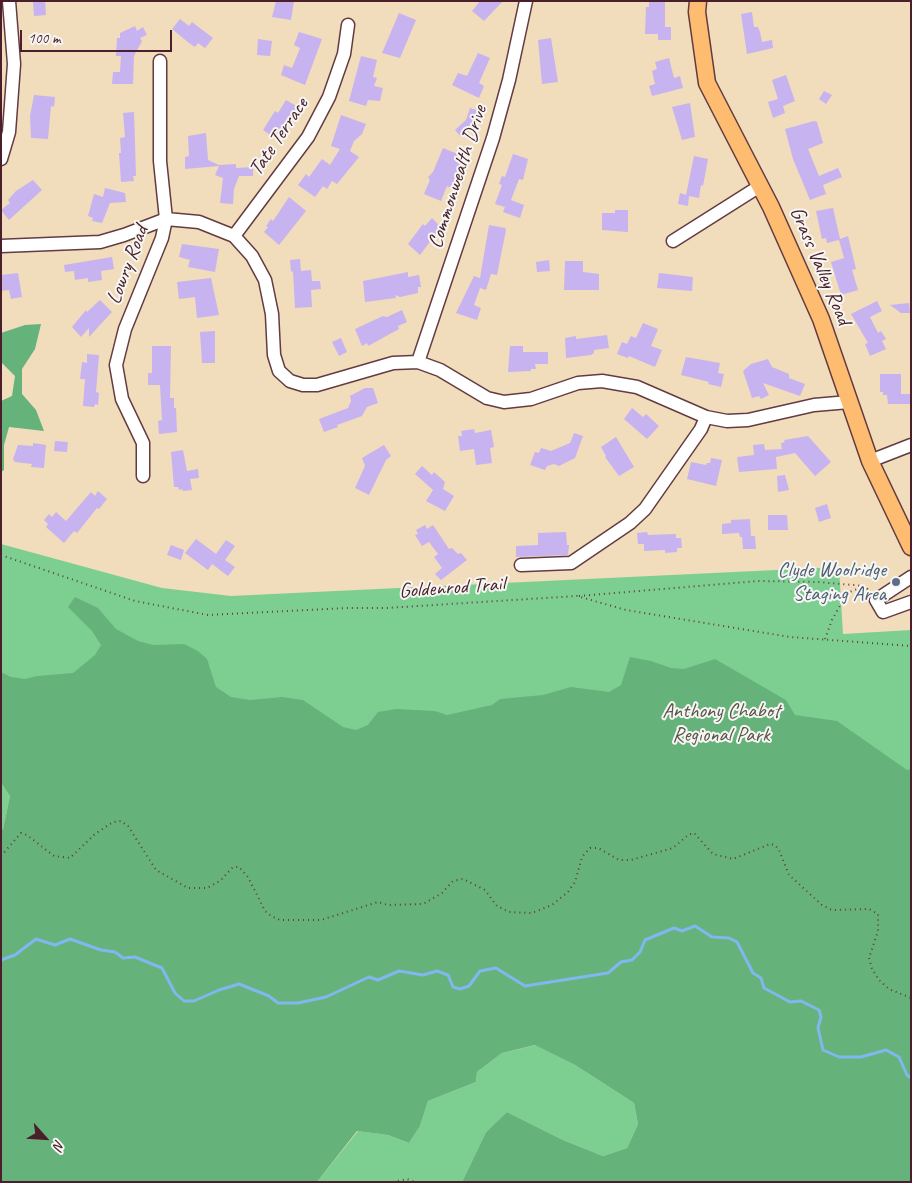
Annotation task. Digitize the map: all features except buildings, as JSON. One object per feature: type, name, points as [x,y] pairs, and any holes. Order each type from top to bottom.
[{"type":"main road","name":"Grass Valley Road","points":[[698,1],[697,12],[706,83],[771,207],[821,319],[870,462],[911,547]]},
{"type":"street","points":[[1,159],[9,132],[14,64],[9,1]]},
{"type":"street","name":"Commonwealth Drive","points":[[418,362],[494,138],[526,1]]},
{"type":"street","name":"Tate Terrace","points":[[234,236],[308,137],[329,97],[344,54],[348,25]]},
{"type":"street","name":"Lowry Road","points":[[143,476],[143,443],[122,399],[116,365],[125,329],[162,238],[166,219],[160,162],[160,62]]},
{"type":"street","points":[[673,241],[760,186]]},
{"type":"street","points":[[1,246],[100,242],[166,219],[199,222],[234,236],[252,256],[265,280],[272,314],[274,355],[280,371],[290,381],[303,385],[317,385],[384,365],[418,362],[440,370],[487,398],[504,402],[531,399],[578,383],[602,381],[637,388],[706,417],[727,421],[748,420],[814,405],[849,402]]},
{"type":"street","points":[[521,565],[571,563],[630,523],[645,508],[701,429],[706,417]]},
{"type":"street","points":[[870,462],[911,445]]},
{"type":"street","points":[[911,577],[876,600],[883,612],[911,602]]},
{"type":"path","name":"Goldenrod Trail","points":[[1,554],[135,601],[208,615],[386,608],[577,596],[626,610],[790,637],[911,646]]},
{"type":"path","points":[[577,596],[758,582],[818,582],[865,586],[876,600]]},
{"type":"path","points":[[825,640],[832,620],[847,593],[865,586]]},
{"type":"path","points":[[1,856],[21,833],[27,834],[54,856],[70,858],[95,834],[113,822],[122,821],[128,826],[156,870],[188,888],[207,888],[220,881],[233,867],[239,867],[248,876],[264,912],[280,920],[321,920],[378,902],[388,905],[423,904],[442,893],[453,881],[463,879],[485,890],[497,906],[509,912],[532,913],[552,905],[568,892],[575,882],[582,857],[590,848],[598,848],[619,860],[631,860],[673,848],[688,835],[694,833],[713,854],[733,859],[770,844],[779,850],[789,875],[822,905],[832,910],[851,911],[868,909],[878,914],[878,931],[869,958],[872,969],[879,980],[889,989],[911,998]]},
{"type":"path","points":[[393,1182],[406,1179],[415,1182]]},
{"type":"green space","points":[[41,324],[35,349],[22,369],[22,394],[36,410],[44,431],[9,427],[4,445],[4,470],[1,472],[1,401],[12,396],[15,376],[1,362],[1,333],[25,325]]},
{"type":"green space","name":"Anthony Chabot Regional Park","points":[[1,544],[162,588],[231,596],[839,567],[843,634],[911,630],[911,902],[1,771]]},
{"type":"green space","points":[[75,597],[98,608],[116,629],[138,641],[153,645],[184,644],[198,651],[207,659],[216,687],[231,697],[250,700],[282,697],[303,700],[343,727],[356,730],[368,725],[378,712],[396,709],[435,711],[447,715],[492,705],[500,699],[543,695],[571,687],[609,692],[621,685],[630,657],[651,661],[671,668],[684,669],[715,659],[786,700],[795,715],[837,721],[907,770],[911,769],[911,1182],[462,1182],[486,1132],[507,1112],[563,1140],[603,1156],[627,1148],[638,1124],[634,1103],[575,1065],[535,1045],[502,1053],[477,1072],[476,1082],[428,1101],[420,1126],[409,1143],[388,1135],[357,1131],[317,1182],[1,1182],[1,830],[3,829],[10,796],[1,783],[1,672],[11,677],[25,679],[73,673],[95,655],[101,645],[92,631],[68,607]]},
{"type":"green space","points":[[1,783],[10,796],[3,829],[1,830]]},
{"type":"green space","points":[[536,1045],[575,1065],[634,1103],[638,1124],[627,1148],[603,1156],[563,1140],[507,1112],[486,1132],[462,1182],[317,1182],[358,1131],[388,1135],[409,1143],[420,1126],[428,1101],[476,1082],[477,1072],[502,1053]]},
{"type":"waterway","points":[[1,960],[15,955],[36,939],[55,945],[70,939],[101,950],[115,952],[123,958],[135,957],[162,968],[175,993],[184,1001],[194,1001],[239,984],[269,996],[278,1003],[298,1003],[326,997],[369,977],[378,980],[399,971],[423,975],[437,971],[448,975],[453,987],[460,989],[469,986],[480,971],[496,968],[525,986],[608,973],[621,962],[632,960],[640,952],[645,940],[674,928],[682,931],[695,926],[712,937],[729,938],[737,942],[753,973],[761,978],[764,988],[790,1002],[801,1001],[819,1010],[821,1017],[818,1028],[823,1050],[839,1057],[861,1057],[886,1050],[899,1057],[907,1075],[911,1078]]},
{"type":"place","name":"Clyde Woolridge Staging Area","points":[[896,582]]}]
